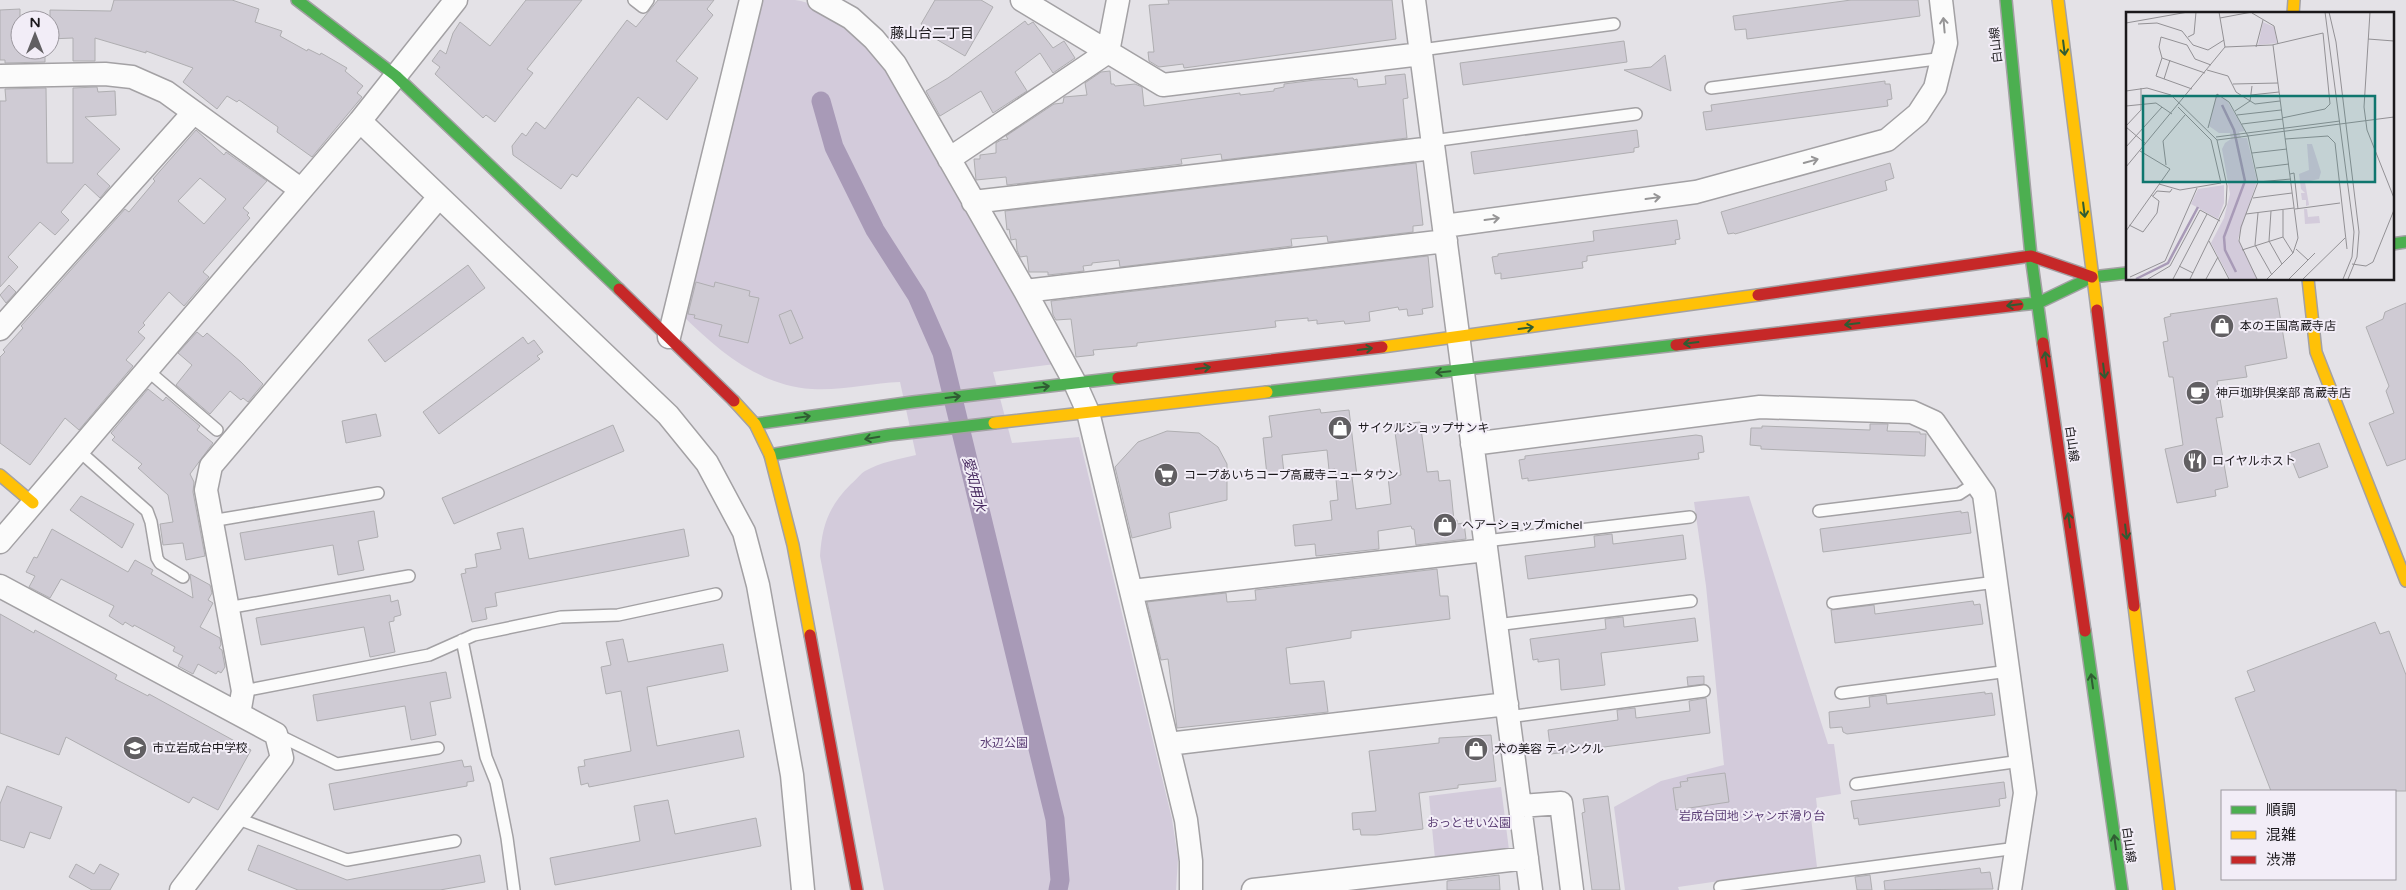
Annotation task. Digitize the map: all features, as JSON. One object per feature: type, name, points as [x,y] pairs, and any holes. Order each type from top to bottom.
[{"type":"street","points":[[297,0],[396,76],[722,388],[755,424],[770,456],[793,546],[857,890]]},
{"type":"street","points":[[0,542],[360,121],[456,0]]},
{"type":"street","points":[[668,337],[751,0]]},
{"type":"street","points":[[819,0],[851,18],[874,39],[895,64],[1025,291],[1075,383],[1088,412],[1186,820],[1191,861],[1191,890]]},
{"type":"street","points":[[1022,0],[1163,85],[1421,52]]},
{"type":"street","points":[[949,159],[1108,52],[1118,0]]},
{"type":"street","points":[[1414,0],[1531,890]]},
{"type":"street","points":[[1025,291],[1444,233],[1696,192],[1887,140],[1918,114],[1936,88],[1946,43],[1941,0]]},
{"type":"street","name":"白山線","points":[[2006,0],[2031,256],[2122,890]]},
{"type":"street","points":[[2058,0],[2169,890]]},
{"type":"street","points":[[0,76],[104,74],[132,77],[166,92],[300,189]]},
{"type":"street","points":[[0,329],[194,112]]},
{"type":"street","points":[[360,121],[668,415],[706,462],[744,532],[758,585],[792,774],[803,890]]},
{"type":"street","points":[[974,202],[1433,144]]},
{"type":"street","points":[[239,714],[242,691],[206,490],[211,466],[220,453],[439,197]]},
{"type":"street","points":[[755,424],[994,392],[1458,338],[2031,256],[2092,277]]},
{"type":"street","points":[[770,456],[920,432],[1001,422],[2038,303],[2092,277],[2126,274]]},
{"type":"street","points":[[2308,280],[2316,352],[2406,582]]},
{"type":"street","points":[[1472,444],[1760,407],[1912,412],[1934,422],[1984,494],[2025,793],[2010,890]]},
{"type":"street","points":[[0,475],[32,503]]},
{"type":"street","points":[[1132,591],[1486,545]]},
{"type":"street","points":[[0,586],[276,734],[282,758],[181,890]]},
{"type":"street","points":[[1168,744],[1508,711]]},
{"type":"street","points":[[1520,806],[1561,803],[1572,890]]},
{"type":"street","points":[[1253,890],[1527,858]]},
{"type":"lane","points":[[634,0],[643,7],[648,0]]},
{"type":"lane","points":[[1421,52],[1614,24]]},
{"type":"lane","points":[[1711,88],[1944,58]]},
{"type":"lane","points":[[1433,144],[1636,114]]},
{"type":"lane","points":[[147,370],[217,430]]},
{"type":"lane","points":[[78,450],[142,505],[151,522],[157,558],[160,563],[183,577]]},
{"type":"lane","points":[[1819,511],[1959,494],[1976,483]]},
{"type":"lane","points":[[211,521],[378,493]]},
{"type":"lane","points":[[1486,545],[1690,517]]},
{"type":"lane","points":[[227,608],[409,576]]},
{"type":"lane","points":[[1833,602],[1996,582]]},
{"type":"lane","points":[[242,691],[429,655],[474,635],[561,617],[618,615],[673,605],[680,601],[716,594]]},
{"type":"lane","points":[[1496,625],[1690,601]]},
{"type":"lane","points":[[462,640],[486,757],[498,792],[514,890]]},
{"type":"lane","points":[[1841,693],[2008,671]]},
{"type":"lane","points":[[1508,711],[1704,691]]},
{"type":"lane","points":[[276,734],[338,764],[438,748]]},
{"type":"lane","points":[[1856,784],[2021,761]]},
{"type":"lane","points":[[236,818],[346,860],[455,841]]},
{"type":"lane","points":[[1720,887],[2017,848]]},
{"type":"green space","name":"水辺公園","points":[[760,0],[795,0],[818,8],[852,32],[880,59],[1055,364],[993,372],[1012,443],[1079,437],[1172,819],[1178,859],[1176,890],[884,890],[820,556],[825,525],[832,508],[843,492],[863,472],[877,465],[916,455],[900,382],[845,388],[812,389],[774,381],[757,374],[726,354],[683,316]]},
{"type":"green space","name":"岩成台団地 ジャンボ滑り台","points":[[1749,496],[1828,744],[1834,744],[1841,794],[1816,798],[1818,816],[1811,818],[1817,867],[1678,887],[1679,890],[1625,890],[1614,807],[1661,781],[1724,765],[1706,586],[1694,502]]},
{"type":"green space","name":"おっとせい公園","points":[[1501,787],[1509,850],[1435,859],[1429,796]]},
{"type":"building","points":[[114,0],[232,0],[259,9],[255,22],[282,31],[280,36],[307,51],[308,49],[320,55],[321,53],[347,68],[345,71],[363,86],[357,93],[362,97],[312,157],[277,132],[278,127],[239,100],[237,102],[227,96],[217,109],[183,82],[193,68],[146,51],[146,53],[95,38],[95,61],[73,61],[73,38],[60,39],[60,10],[111,11]]},
{"type":"building","points":[[526,0],[582,0],[527,69],[533,73],[495,122],[486,115],[483,118],[435,74],[440,67],[432,61],[440,50],[446,54],[453,33],[460,22],[490,46]]},
{"type":"building","points":[[658,0],[714,0],[707,9],[713,15],[676,61],[698,78],[667,120],[638,97],[577,177],[572,174],[561,189],[513,155],[512,146],[522,133],[526,136],[536,122],[545,129],[627,20],[636,27]]},
{"type":"building","points":[[935,0],[981,0],[993,7],[965,56],[924,32],[927,27],[921,24]]},
{"type":"building","points":[[1168,0],[1392,0],[1396,39],[1184,68],[1183,64],[1159,67],[1149,61],[1148,52],[1154,52],[1149,5],[1169,4]]},
{"type":"building","points":[[1851,0],[1918,0],[1920,16],[1747,39],[1746,29],[1735,30],[1733,16]]},
{"type":"building","points":[[20,9],[10,10],[10,60],[45,60],[45,62],[5,63],[5,60],[0,60],[0,10]]},
{"type":"building","points":[[1025,21],[1028,25],[1033,22],[1053,48],[1064,41],[1075,58],[1053,73],[1040,53],[1015,72],[1027,91],[993,113],[981,91],[940,116],[926,91],[948,78]]},
{"type":"building","points":[[1624,41],[1627,62],[1463,85],[1460,63]]},
{"type":"building","points":[[1665,55],[1671,91],[1624,70],[1651,67]]},
{"type":"building","points":[[1110,71],[1111,84],[1115,86],[1135,84],[1142,87],[1144,106],[1240,93],[1240,95],[1274,91],[1274,89],[1284,87],[1284,84],[1315,80],[1353,78],[1354,80],[1357,79],[1358,87],[1386,84],[1385,76],[1405,74],[1408,98],[1403,99],[1407,138],[1222,160],[1221,154],[1181,159],[1182,164],[1007,185],[1006,177],[976,180],[974,159],[980,159],[980,155],[996,153],[996,143],[1008,139],[1006,136],[1054,104],[1063,103],[1064,97],[1087,95],[1085,83],[1101,72]]},
{"type":"building","points":[[1885,81],[1885,84],[1890,84],[1892,99],[1887,100],[1888,106],[1706,130],[1703,112],[1712,111],[1711,105]]},
{"type":"building","points":[[97,87],[98,92],[115,91],[116,115],[85,117],[120,149],[97,174],[110,186],[100,198],[85,184],[61,212],[69,220],[55,235],[40,222],[8,257],[18,267],[0,287],[0,101],[6,101],[5,89],[46,88],[47,163],[73,163],[73,88]]},
{"type":"building","points":[[196,130],[224,155],[226,152],[267,181],[243,208],[249,213],[247,215],[250,218],[203,272],[209,277],[184,306],[169,292],[143,323],[145,325],[138,332],[145,338],[126,360],[133,366],[79,430],[65,418],[30,465],[0,443],[0,357],[5,352],[3,350],[23,328],[21,326],[125,209],[129,212],[155,181],[153,179]],"holes":[[[200,178],[226,199],[204,224],[178,201]]]},
{"type":"building","points":[[1637,130],[1639,147],[1634,148],[1634,152],[1474,174],[1471,152]]},
{"type":"building","points":[[1416,163],[1423,225],[1413,226],[1413,232],[1328,242],[1327,236],[1291,239],[1292,246],[1120,267],[1119,260],[1092,263],[1092,265],[1083,266],[1084,271],[1048,275],[1048,272],[1029,272],[1027,256],[1020,257],[1016,239],[1011,240],[1009,229],[1007,230],[1005,211]]},
{"type":"building","points":[[1890,163],[1894,178],[1885,181],[1887,190],[1735,234],[1728,234],[1721,212]]},
{"type":"building","points":[[1677,220],[1680,239],[1675,240],[1676,244],[1587,256],[1587,261],[1582,262],[1583,268],[1501,279],[1501,273],[1495,274],[1492,257],[1498,256],[1498,254],[1594,241],[1593,231]]},
{"type":"building","points":[[1428,256],[1433,307],[1422,309],[1423,314],[1408,316],[1407,309],[1399,310],[1398,307],[1369,312],[1370,321],[1345,324],[1344,321],[1317,324],[1317,320],[1308,321],[1308,318],[1275,321],[1276,327],[1137,343],[1137,346],[1093,350],[1094,355],[1076,357],[1071,319],[1056,320],[1053,315],[1051,301]]},
{"type":"building","points":[[468,265],[485,288],[385,362],[368,340]]},
{"type":"building","points":[[696,282],[714,287],[715,282],[750,291],[749,296],[759,298],[748,343],[719,336],[722,325],[694,318],[695,315],[688,314]]},
{"type":"building","points":[[9,285],[16,292],[6,303],[0,295]]},
{"type":"building","points":[[2277,298],[2287,358],[2245,366],[2247,377],[2217,381],[2223,417],[2216,418],[2228,487],[2215,490],[2216,496],[2177,503],[2165,449],[2183,445],[2173,377],[2169,377],[2163,342],[2168,341],[2164,318],[2171,316],[2170,314]]},
{"type":"building","points":[[2406,303],[2406,459],[2387,466],[2369,423],[2394,413],[2386,391],[2389,386],[2366,327],[2383,319],[2385,312]]},
{"type":"building","points":[[791,310],[803,338],[790,344],[779,315]]},
{"type":"building","points":[[197,332],[203,337],[207,333],[263,384],[248,402],[243,398],[241,400],[230,391],[210,414],[176,385],[192,365],[178,353]]},
{"type":"building","points":[[523,337],[528,344],[534,340],[543,352],[537,356],[540,359],[439,434],[423,412]]},
{"type":"building","points":[[148,389],[163,401],[166,397],[200,426],[197,430],[213,443],[190,474],[194,482],[193,492],[205,556],[186,560],[183,543],[163,545],[160,524],[173,522],[168,495],[138,468],[142,464],[112,440],[115,437],[111,433]]},
{"type":"building","points":[[1320,409],[1321,413],[1349,410],[1357,476],[1352,477],[1356,509],[1391,504],[1388,477],[1401,475],[1394,425],[1420,422],[1427,472],[1438,471],[1439,481],[1450,480],[1454,521],[1457,520],[1457,524],[1464,523],[1466,539],[1416,545],[1414,529],[1411,526],[1378,531],[1379,549],[1316,556],[1315,544],[1295,546],[1293,525],[1332,520],[1330,501],[1338,500],[1335,469],[1329,470],[1327,450],[1282,455],[1284,473],[1267,475],[1263,438],[1272,437],[1269,416]]},
{"type":"building","points":[[376,414],[381,436],[346,443],[342,421]]},
{"type":"building","points":[[1870,424],[1888,424],[1887,431],[1920,432],[1920,434],[1926,434],[1925,456],[1761,449],[1761,446],[1750,445],[1751,428],[1762,428],[1762,426],[1870,430]]},
{"type":"building","points":[[613,425],[624,451],[454,524],[442,498]]},
{"type":"building","points":[[1167,431],[1199,433],[1218,447],[1227,464],[1227,500],[1169,513],[1171,528],[1132,538],[1115,467],[1138,442]]},
{"type":"building","points":[[1696,435],[1702,436],[1704,452],[1698,453],[1699,459],[1528,481],[1528,478],[1522,479],[1519,460],[1525,459],[1525,456]]},
{"type":"building","points":[[2319,443],[2328,467],[2299,478],[2289,453]]},
{"type":"building","points":[[81,496],[134,524],[122,548],[70,510]]},
{"type":"building","points":[[374,511],[378,537],[358,541],[364,570],[338,575],[333,545],[245,560],[240,533]]},
{"type":"building","points":[[1961,511],[1961,513],[1968,512],[1971,533],[1823,552],[1820,529]]},
{"type":"building","points":[[523,528],[529,559],[684,529],[689,556],[495,593],[497,606],[485,608],[487,619],[472,622],[461,574],[466,573],[465,569],[477,567],[475,554],[501,549],[497,533]]},
{"type":"building","points":[[52,529],[128,572],[135,560],[153,570],[151,574],[193,598],[190,574],[210,585],[212,593],[208,600],[213,603],[200,627],[220,638],[221,645],[219,648],[222,650],[225,667],[221,673],[218,671],[216,674],[198,664],[193,674],[178,666],[183,656],[173,651],[175,647],[134,625],[133,627],[125,622],[123,625],[109,616],[114,606],[61,579],[50,598],[29,587],[35,576],[26,572],[34,557],[37,558]]},
{"type":"building","points":[[1612,534],[1613,544],[1683,535],[1686,559],[1528,579],[1525,556],[1595,547],[1594,536]]},
{"type":"building","points":[[1437,569],[1440,596],[1448,596],[1450,619],[1351,631],[1351,638],[1286,648],[1290,684],[1324,681],[1328,712],[1177,728],[1168,659],[1161,660],[1147,602],[1226,593],[1227,602],[1256,600],[1255,590]]},
{"type":"building","points":[[390,595],[391,602],[398,600],[401,615],[394,617],[394,621],[389,622],[395,652],[370,657],[364,627],[261,645],[256,618]]},
{"type":"building","points":[[1973,601],[1974,605],[1980,604],[1983,624],[1835,643],[1831,610],[1874,605],[1875,614]]},
{"type":"building","points":[[0,614],[34,633],[35,630],[117,675],[115,679],[148,696],[149,694],[251,750],[218,810],[193,797],[189,803],[66,737],[59,755],[0,733]]},
{"type":"building","points":[[1623,617],[1624,627],[1695,618],[1698,641],[1601,653],[1605,685],[1581,688],[1561,690],[1559,659],[1538,662],[1538,659],[1533,660],[1530,639],[1606,629],[1605,619]]},
{"type":"building","points":[[2375,622],[2380,634],[2389,631],[2406,675],[2406,791],[2271,790],[2235,698],[2255,691],[2247,671]]},
{"type":"building","points":[[623,639],[628,662],[723,644],[728,671],[647,687],[657,746],[739,730],[744,757],[589,787],[588,783],[581,785],[578,767],[585,766],[584,760],[631,751],[621,691],[606,694],[601,667],[611,665],[606,642]]},
{"type":"building","points":[[446,672],[451,698],[430,702],[436,735],[411,740],[405,706],[317,721],[313,695]]},
{"type":"building","points":[[1704,676],[1704,684],[1688,686],[1687,677]]},
{"type":"building","points":[[1985,692],[1985,694],[1992,693],[1995,715],[1847,734],[1843,732],[1842,727],[1830,728],[1829,712],[1870,707],[1869,697],[1886,695],[1887,704]]},
{"type":"building","points":[[1706,698],[1710,733],[1551,754],[1548,730],[1618,720],[1617,710],[1635,708],[1636,718],[1690,711],[1689,701]]},
{"type":"building","points":[[1491,735],[1496,781],[1458,785],[1458,788],[1419,793],[1423,829],[1376,835],[1361,835],[1360,829],[1353,830],[1352,813],[1376,811],[1369,751],[1439,743],[1439,738]]},
{"type":"building","points":[[462,760],[464,767],[471,766],[474,781],[467,782],[467,786],[334,810],[329,784]]},
{"type":"building","points":[[1725,773],[1729,802],[1676,810],[1673,788],[1681,787],[1680,782],[1688,781],[1687,778]]},
{"type":"building","points":[[2004,782],[2006,798],[1999,799],[2000,806],[1859,825],[1858,818],[1854,819],[1851,801]]},
{"type":"building","points":[[7,786],[62,807],[50,839],[30,832],[24,848],[0,840],[0,804]]},
{"type":"building","points":[[1608,796],[1620,890],[1592,890],[1582,813],[1585,812],[1583,799]]},
{"type":"building","points":[[668,800],[675,834],[756,818],[761,846],[555,885],[550,858],[640,841],[634,806]]},
{"type":"building","points":[[258,845],[347,880],[480,855],[485,882],[440,890],[298,890],[248,870]]},
{"type":"building","points":[[76,864],[94,874],[100,864],[119,874],[110,890],[92,890],[69,877]]},
{"type":"building","points":[[1980,868],[1981,873],[1990,872],[1993,889],[1885,890],[1884,881]]},
{"type":"building","points":[[1499,875],[1500,890],[1447,890],[1447,881]]},
{"type":"building","points":[[1870,875],[1872,890],[1857,890],[1855,877]]},
{"type":"waterway","name":"愛知用水","points":[[821,101],[834,147],[875,230],[917,296],[942,353],[1055,819],[1060,880],[1058,890]]},
{"type":"traffic: fast","points":[[297,0],[396,76],[619,289]]},
{"type":"traffic: fast","points":[[2006,0],[2031,256],[2043,343]]},
{"type":"traffic: fast","points":[[2394,244],[2406,242]]},
{"type":"traffic: fast","points":[[2018,305],[2038,303],[2092,277],[2126,273]]},
{"type":"traffic: fast","points":[[1267,392],[1676,345]]},
{"type":"traffic: fast","points":[[755,424],[913,402],[1118,378]]},
{"type":"traffic: fast","points":[[770,455],[889,435],[994,423]]},
{"type":"traffic: fast","points":[[2085,631],[2122,890]]},
{"type":"traffic: slow","points":[[2058,0],[2097,310]]},
{"type":"traffic: slow","points":[[2293,12],[2294,0]]},
{"type":"traffic: slow","points":[[2308,280],[2316,352],[2406,581]]},
{"type":"traffic: slow","points":[[1382,347],[1758,295]]},
{"type":"traffic: slow","points":[[994,423],[1267,392]]},
{"type":"traffic: slow","points":[[734,401],[755,424],[770,455],[793,545],[810,635]]},
{"type":"traffic: slow","points":[[0,475],[33,503]]},
{"type":"traffic: slow","points":[[2134,606],[2169,890]]},
{"type":"traffic: jam","points":[[1758,295],[2031,256],[2092,277]]},
{"type":"traffic: jam","points":[[619,289],[734,401]]},
{"type":"traffic: jam","points":[[1676,345],[2018,305]]},
{"type":"traffic: jam","points":[[2097,310],[2134,606]]},
{"type":"traffic: jam","points":[[2043,343],[2085,631]]},
{"type":"traffic: jam","points":[[1118,378],[1382,347]]},
{"type":"traffic: jam","points":[[810,635],[857,890]]},
{"type":"place","name":"本の王国高蔵寺店","points":[[2222,326]]},
{"type":"place","name":"神戸珈琲倶楽部 高蔵寺店","points":[[2198,393]]},
{"type":"place","name":"サイクルショップサンキ","points":[[1340,428]]},
{"type":"place","name":"ロイヤルホスト","points":[[2195,461]]},
{"type":"place","name":"コープあいちコープ高蔵寺ニュータウン","points":[[1166,475]]},
{"type":"place","name":"ヘアーショップmichel","points":[[1445,525]]},
{"type":"place","name":"市立岩成台中学校","points":[[135,748]]},
{"type":"place","name":"犬の美容 ティンクル","points":[[1476,749]]},
{"type":"district","name":"藤山台二丁目","points":[[932,33]]}]
